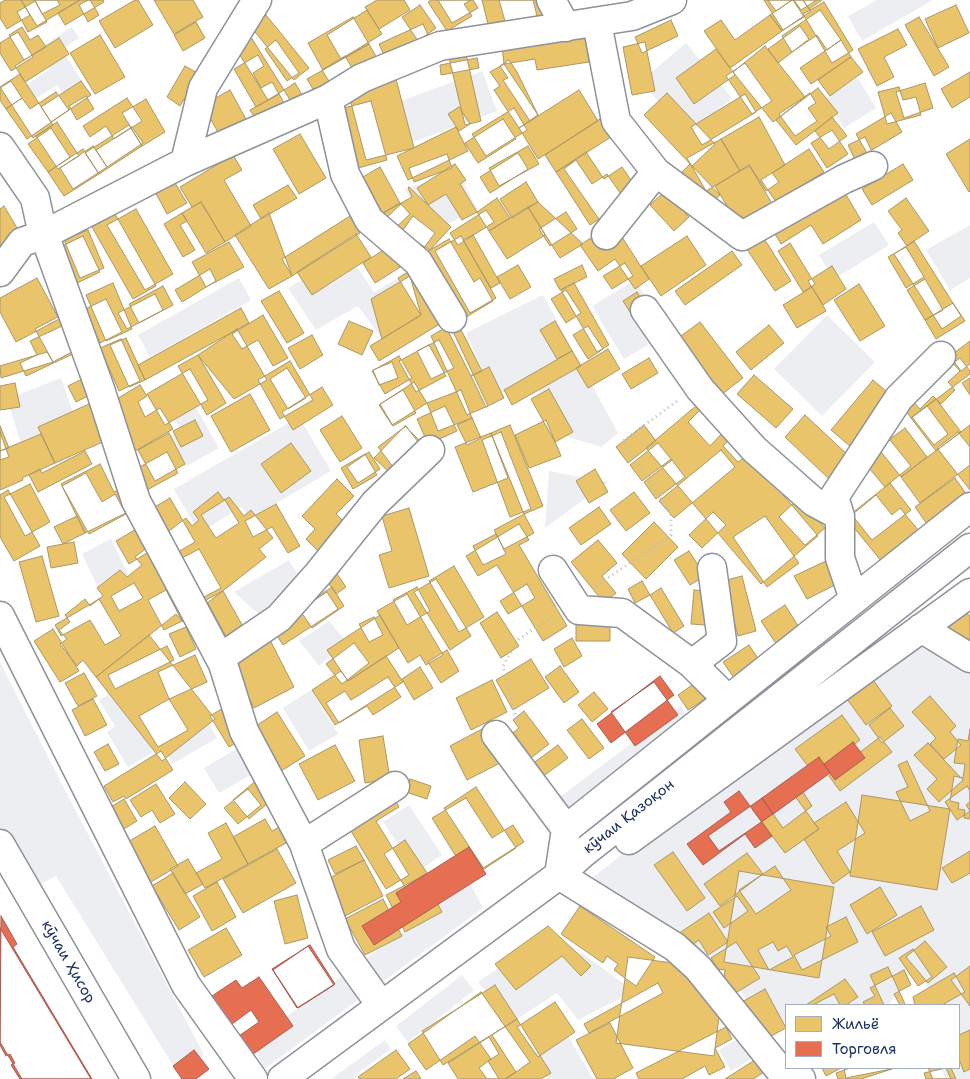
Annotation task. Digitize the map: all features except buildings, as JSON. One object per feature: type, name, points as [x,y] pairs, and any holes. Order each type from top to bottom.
[{"type":"street","points":[[185,162],[203,88],[256,0]]},
{"type":"street","points":[[550,0],[566,26]]},
{"type":"street","points":[[0,272],[22,242],[42,235],[185,162],[328,99],[362,78],[440,46],[566,26],[597,23],[632,16],[672,0]]},
{"type":"street","points":[[597,23],[616,121],[656,172],[742,236],[844,178],[873,166]]},
{"type":"street","points":[[328,99],[345,174],[369,220],[418,262],[452,318]]},
{"type":"street","points":[[0,147],[35,198],[42,235],[48,245],[100,389],[136,501],[220,658],[244,731],[304,844],[341,949],[381,1005]]},
{"type":"street","points":[[606,235],[656,172]]},
{"type":"street","points":[[645,310],[700,388],[754,449],[814,502],[840,516]]},
{"type":"street","points":[[854,599],[840,558],[840,516],[834,497],[899,398],[941,356]]},
{"type":"street","points":[[220,658],[279,618],[318,574],[375,503],[430,450]]},
{"type":"street","points":[[559,875],[566,829],[970,507]]},
{"type":"street","name":"кӯчаи Қазоқон","points":[[282,1079],[559,875],[582,854],[970,548]]},
{"type":"street","points":[[692,664],[722,641],[712,568]]},
{"type":"street","points":[[553,570],[579,610],[622,613],[692,664],[728,700]]},
{"type":"street","points":[[559,875],[619,847],[970,593]]},
{"type":"street","points":[[0,616],[186,985],[253,1079]]},
{"type":"street","points":[[921,628],[970,658]]},
{"type":"street","points":[[496,735],[566,829]]},
{"type":"street","points":[[304,844],[395,786]]},
{"type":"street","name":"кӯчаи Ҳисор","points":[[0,844],[136,1079]]},
{"type":"street","points":[[559,875],[675,947],[698,968],[783,1076]]},
{"type":"shaded area","points":[[877,0],[933,0],[862,41],[848,16]]},
{"type":"shaded area","points":[[72,27],[79,38],[62,49],[87,90],[68,102],[57,85],[32,101],[23,87],[49,70],[36,50]]},
{"type":"shaded area","points":[[686,43],[732,98],[687,136],[641,81]]},
{"type":"shaded area","points":[[482,71],[497,111],[397,148],[382,108]]},
{"type":"shaded area","points":[[858,78],[876,108],[844,128],[826,98]]},
{"type":"shaded area","points":[[458,172],[477,209],[446,225],[420,215],[405,189]]},
{"type":"shaded area","points":[[874,222],[889,245],[834,279],[819,255]]},
{"type":"shaded area","points":[[970,225],[970,278],[950,290],[926,250]]},
{"type":"shaded area","points":[[357,267],[374,292],[398,278],[421,315],[382,339],[358,306],[316,330],[288,288],[318,270],[329,286]]},
{"type":"shaded area","points":[[239,278],[251,300],[150,357],[138,335]]},
{"type":"shaded area","points":[[635,280],[668,333],[624,359],[592,306]]},
{"type":"shaded area","points":[[543,295],[618,433],[601,447],[561,435],[534,380],[494,396],[466,333]]},
{"type":"shaded area","points":[[827,315],[875,362],[822,416],[774,369]]},
{"type":"shaded area","points":[[61,378],[85,446],[29,469],[7,399]]},
{"type":"shaded area","points":[[185,388],[219,448],[185,467],[169,437],[181,430],[164,399]]},
{"type":"shaded area","points":[[299,417],[331,471],[249,519],[242,507],[199,533],[174,489]]},
{"type":"shaded area","points":[[549,471],[608,482],[545,528]]},
{"type":"shaded area","points":[[111,539],[130,578],[101,593],[82,554]]},
{"type":"shaded area","points":[[289,560],[301,580],[264,619],[234,592]]},
{"type":"shaded area","points":[[329,621],[347,642],[319,666],[299,641]]},
{"type":"shaded area","points":[[902,638],[970,671],[970,1079],[945,1079],[942,1069],[960,1069],[960,1004],[935,1004],[934,996],[915,968],[889,1004],[785,1004],[785,1022],[763,1026],[728,971],[681,944],[590,880],[791,719]]},
{"type":"shaded area","points":[[0,662],[204,1055],[174,1067],[56,876],[35,887],[0,832]]},
{"type":"shaded area","points":[[311,690],[338,734],[309,751],[283,708]]},
{"type":"shaded area","points":[[111,693],[131,715],[153,752],[128,767],[107,732],[115,726],[99,700]]},
{"type":"shaded area","points":[[681,706],[699,739],[570,836],[552,803]]},
{"type":"shaded area","points":[[209,724],[217,738],[172,764],[163,749]]},
{"type":"shaded area","points":[[240,747],[254,773],[219,793],[204,768]]},
{"type":"shaded area","points":[[409,805],[442,855],[417,872],[383,822]]},
{"type":"shaded area","points":[[470,883],[483,908],[264,1069],[252,1042]]},
{"type":"shaded area","points":[[556,949],[582,953],[634,991],[578,1020],[557,993],[511,1023],[478,982],[506,963]]},
{"type":"shaded area","points":[[462,975],[474,990],[408,1042],[396,1026]]},
{"type":"shaded area","points":[[567,1034],[593,1079],[547,1079],[533,1054]]},
{"type":"shaded area","points":[[739,1038],[751,1059],[731,1071],[719,1050]]},
{"type":"shaded area","points":[[385,1040],[391,1049],[356,1074],[359,1079],[331,1079]]}]
